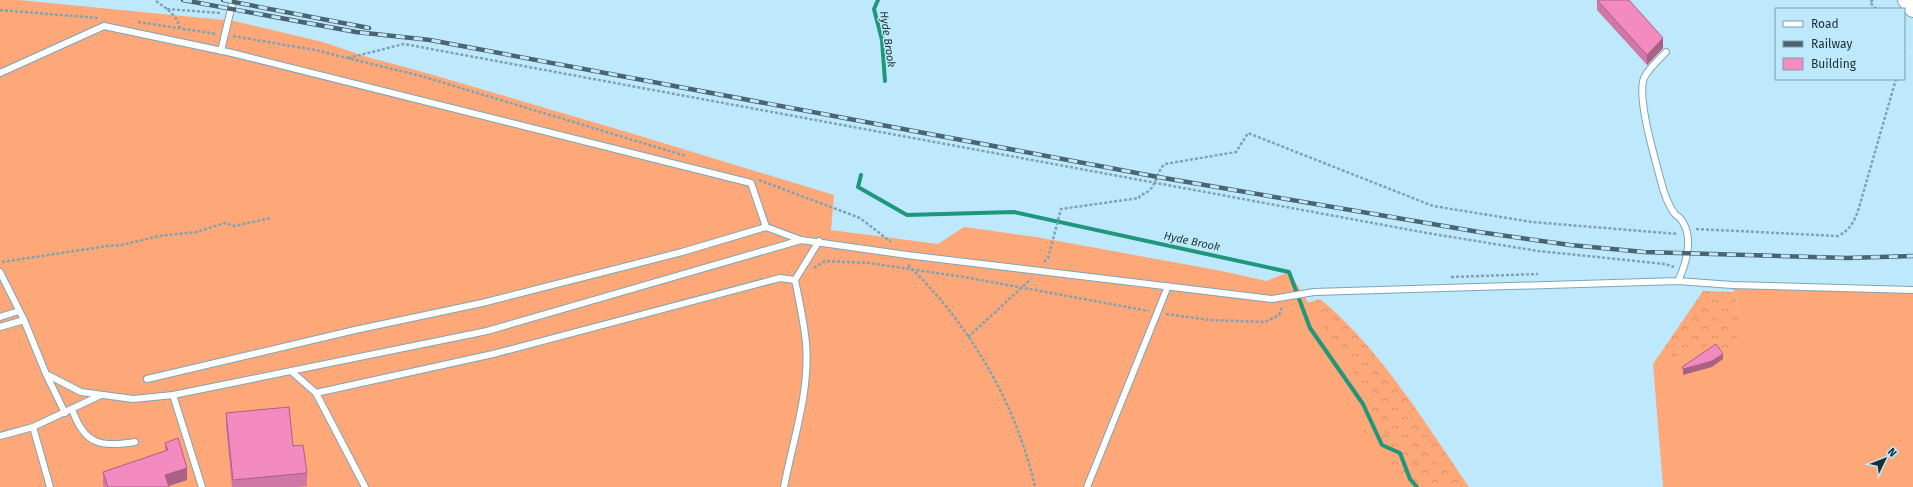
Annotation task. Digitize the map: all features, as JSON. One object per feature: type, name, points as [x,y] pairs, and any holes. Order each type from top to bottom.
[{"type":"street","points":[[1906,0],[1913,9]]},
{"type":"lane","points":[[220,51],[228,25],[233,0]]},
{"type":"lane","points":[[0,73],[104,26],[220,51],[751,183],[766,226]]},
{"type":"lane","points":[[1666,52],[1645,77],[1642,89],[1643,105],[1663,189],[1667,201],[1674,213],[1683,221],[1686,231],[1688,253],[1684,270],[1678,281]]},
{"type":"lane","points":[[147,379],[383,324],[482,304],[682,252],[766,226],[802,240],[819,241],[907,255],[1034,271],[1272,299],[1307,294],[1678,281],[1732,285],[1913,290]]},
{"type":"lane","points":[[46,374],[81,392],[133,399],[173,395],[487,331],[802,240]]},
{"type":"lane","points":[[784,487],[805,386],[806,343],[795,280],[819,241]]},
{"type":"lane","points":[[0,272],[24,320],[64,413]]},
{"type":"lane","points":[[316,393],[494,354],[780,278],[795,280]]},
{"type":"lane","points":[[1087,487],[1168,286]]},
{"type":"lane","points":[[0,317],[19,311]]},
{"type":"lane","points":[[0,327],[24,320]]},
{"type":"lane","points":[[291,371],[316,393],[365,487]]},
{"type":"lane","points":[[1,434],[33,427],[72,410],[101,395]]},
{"type":"lane","points":[[173,395],[202,487]]},
{"type":"lane","points":[[72,410],[81,430],[85,435],[95,441],[115,445],[135,442]]},
{"type":"lane","points":[[33,427],[50,487]]},
{"type":"path","points":[[1873,0],[1870,2],[1875,8]]},
{"type":"path","points":[[156,1],[177,19],[180,28]]},
{"type":"path","points":[[167,9],[221,13],[220,23],[228,25]]},
{"type":"path","points":[[0,10],[99,18]]},
{"type":"path","points":[[130,21],[315,50],[348,58],[404,44],[1472,240],[1538,251],[1665,264],[1684,270]]},
{"type":"path","points":[[968,337],[1033,278],[1034,271],[1048,258],[1061,209],[1139,198],[1140,196],[1146,194],[1156,183],[1160,168],[1165,164],[1236,152],[1248,133],[1433,206],[1532,222],[1681,234],[1690,228],[1838,236],[1844,234],[1851,226],[1858,211],[1896,80]]},
{"type":"path","points":[[0,263],[107,246],[122,245],[159,236],[196,232],[225,223],[234,226],[271,218]]},
{"type":"path","points":[[907,255],[906,263],[938,295],[968,337],[994,378],[1016,425],[1029,460],[1035,487]]},
{"type":"path","points":[[795,280],[825,261],[869,263],[1022,288],[1157,313],[1210,320],[1264,322],[1279,315],[1286,297]]},
{"type":"green space","points":[[0,0],[19,0],[234,21],[323,42],[367,57],[627,132],[834,195],[831,230],[938,244],[964,227],[1036,237],[1222,271],[1266,281],[1289,272],[1363,388],[1401,487],[0,487]]},
{"type":"green space","points":[[1732,285],[1913,290],[1913,487],[1663,487],[1653,364],[1714,344],[1725,352],[1736,343],[1741,319]]},
{"type":"green space","points":[[1703,291],[1734,292],[1741,319],[1737,343],[1725,352],[1653,364]]},
{"type":"green space","points":[[1320,299],[1342,318],[1382,363],[1419,412],[1469,487],[1382,487],[1286,310]]},
{"type":"building","points":[[1597,0],[1629,0],[1663,38],[1647,55]]},
{"type":"building","points":[[1716,344],[1723,354],[1712,361],[1683,369],[1682,367]]},
{"type":"building","points":[[289,407],[293,446],[303,445],[307,473],[233,480],[226,413]]},
{"type":"building","points":[[178,438],[187,468],[165,475],[169,487],[108,487],[103,472],[168,450],[165,443]]},
{"type":"waterway","name":"Hyde Brook","points":[[878,0],[874,9],[882,40],[885,81]]},
{"type":"waterway","name":"Hyde Brook","points":[[861,175],[858,187],[907,215],[1014,212],[1289,272],[1310,328],[1363,404],[1382,445],[1400,453],[1410,479],[1417,487]]},
{"type":"railway","points":[[183,0],[356,32],[430,40],[1158,177],[1479,232],[1570,245],[1644,252],[1847,258],[1913,256]]},
{"type":"railway","points":[[223,0],[369,28]]}]
